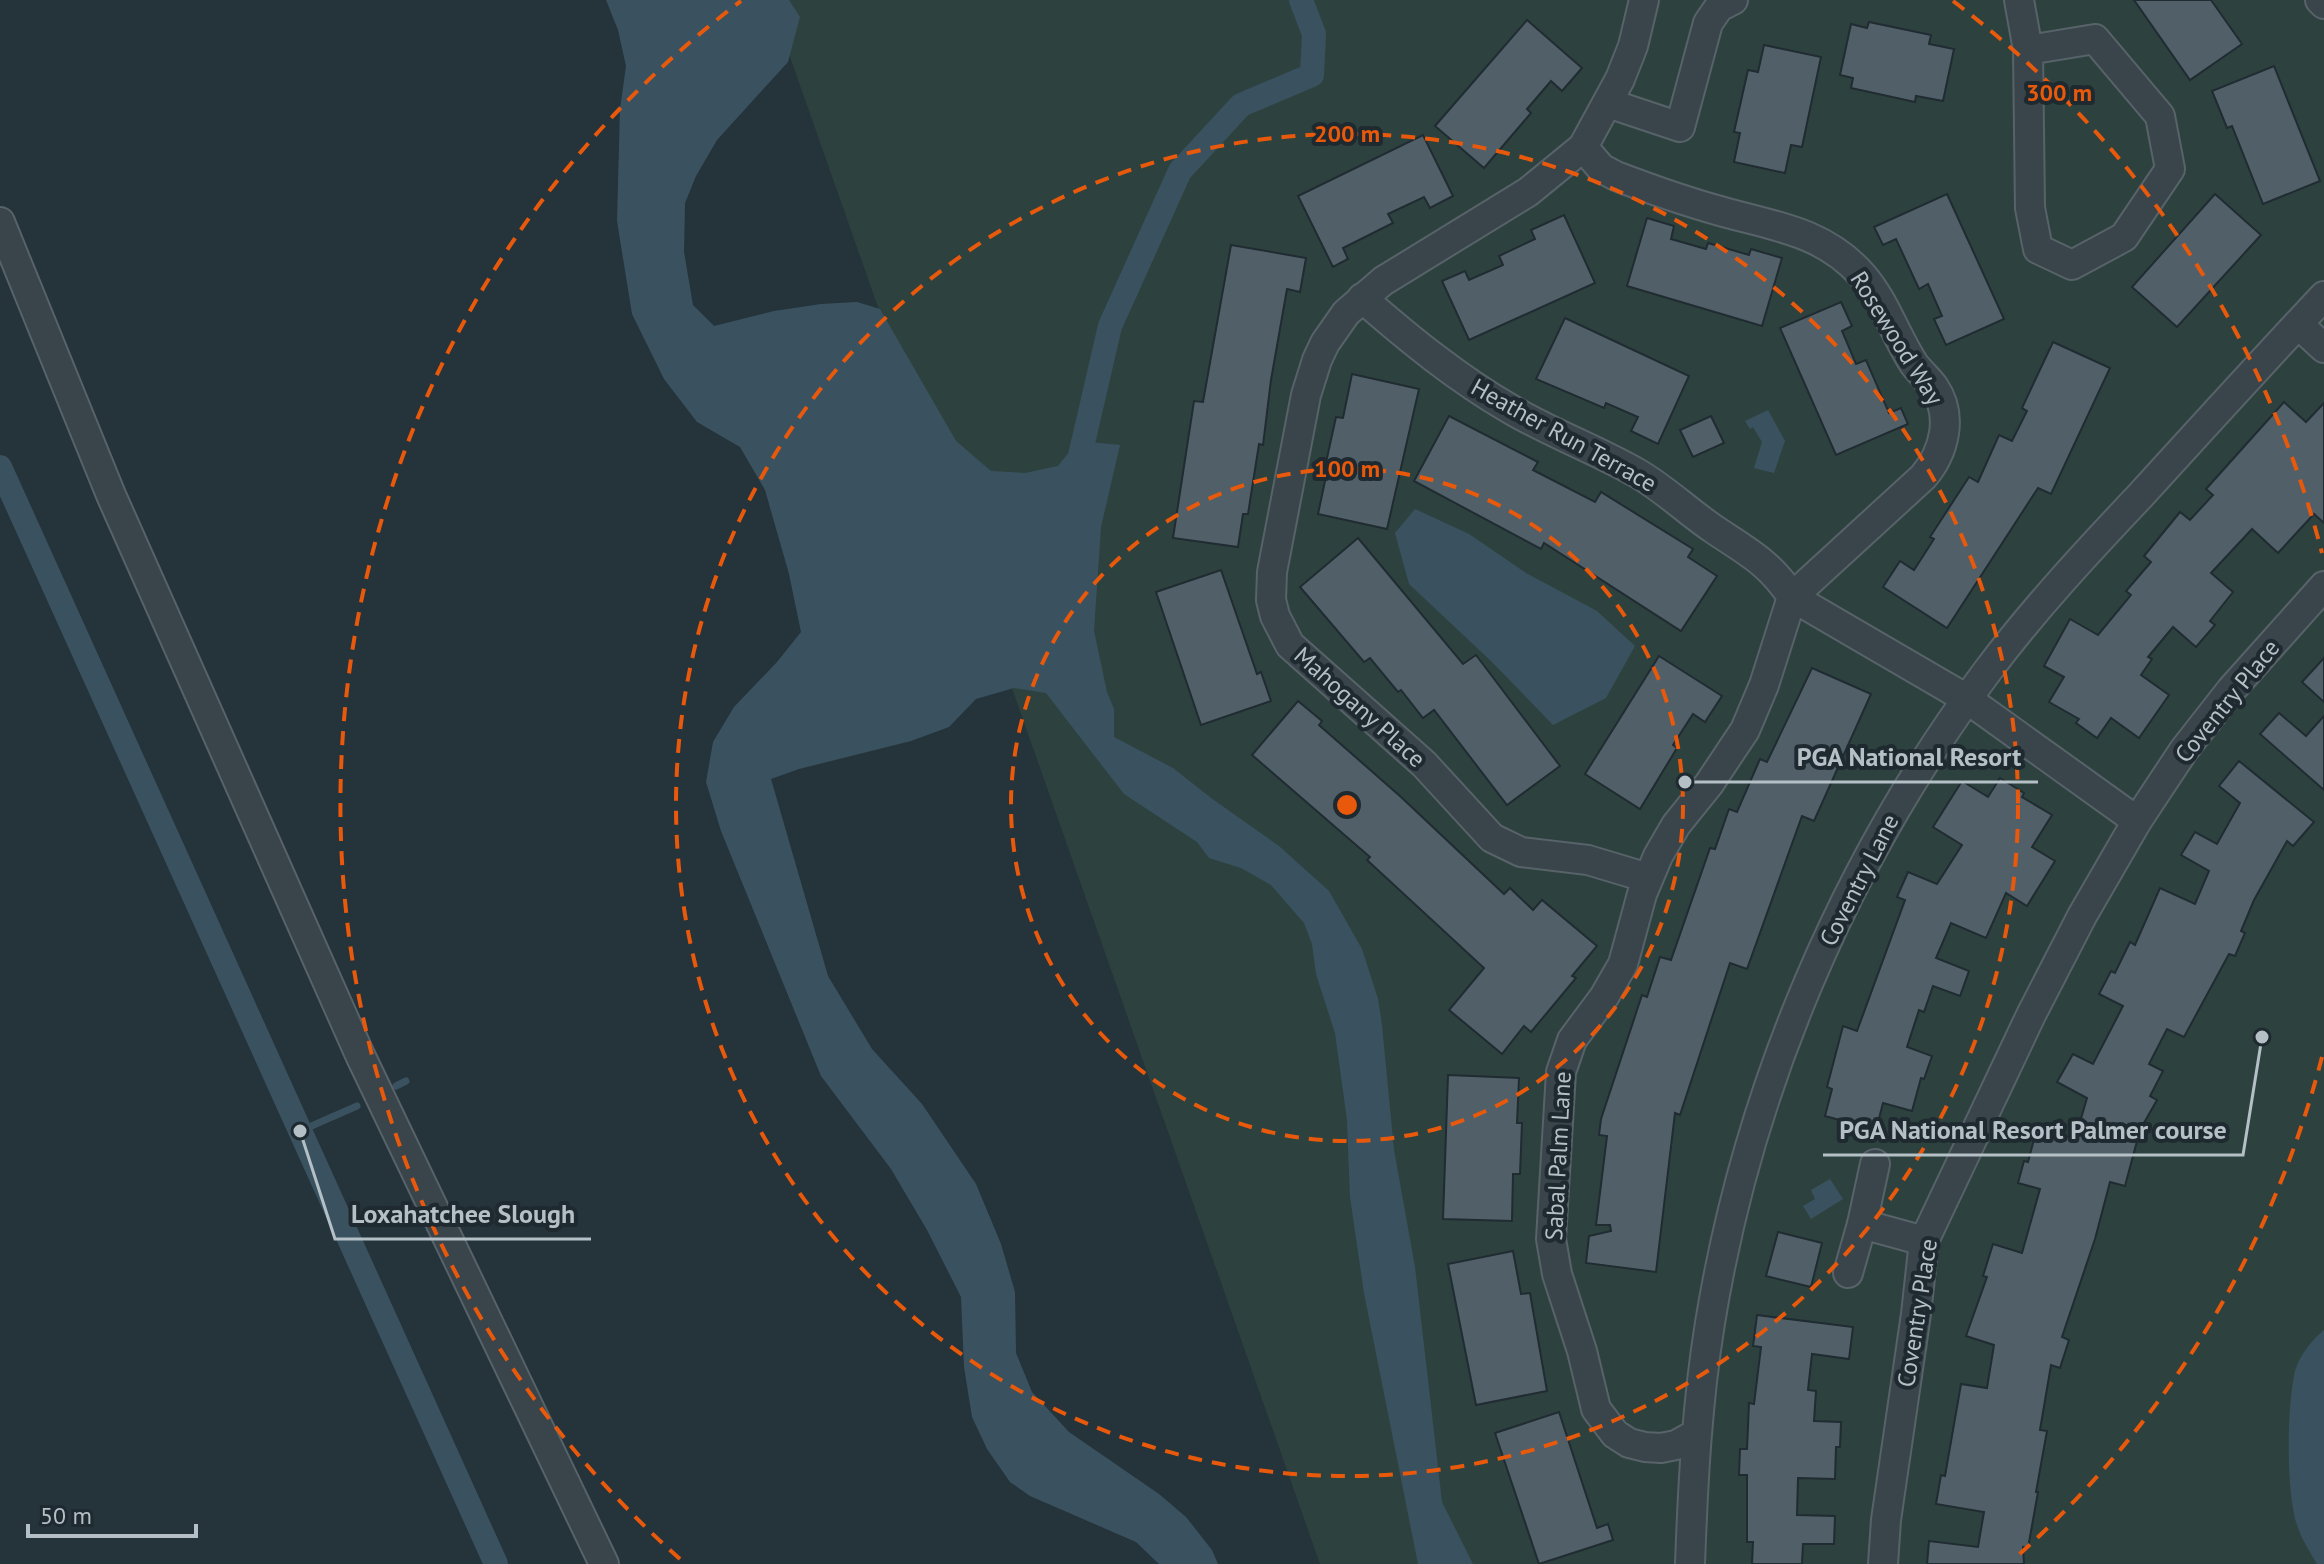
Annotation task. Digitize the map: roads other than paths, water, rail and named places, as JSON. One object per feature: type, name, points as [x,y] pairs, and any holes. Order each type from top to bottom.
[{"type":"street","points":[[1583,147],[1608,103],[1633,46],[1644,0]]},
{"type":"street","points":[[1608,103],[1680,127],[1708,23],[1719,7],[1733,0]]},
{"type":"street","points":[[2019,0],[2028,50],[2030,208],[2038,249],[2072,265],[2124,237],[2170,169],[2160,116],[2095,39],[2028,50]]},
{"type":"street","name":"Mahogany Place","points":[[1583,147],[1528,192],[1383,281],[1346,313],[1325,343],[1306,395],[1272,572],[1271,600],[1281,631],[1301,658],[1424,764],[1492,838],[1521,852],[1588,860],[1648,878]]},
{"type":"street","name":"Rosewood Way","points":[[1583,147],[1601,168],[1616,176],[1722,212],[1805,233],[1836,251],[1873,290],[1915,364],[1936,390],[1945,421],[1941,449],[1934,464],[1792,597]]},
{"type":"street","points":[[0,222],[111,495],[360,1055],[604,1564]]},
{"type":"street","name":"Coventry Lane","points":[[1690,1564],[1696,1434],[1709,1324],[1726,1237],[1748,1152],[1775,1068],[1843,905],[1884,827],[1967,699],[2057,585],[2324,296]]},
{"type":"street","name":"Heather Run Terrace","points":[[1362,298],[1454,373],[1511,409],[1661,487],[1714,530],[1756,556],[1780,578],[1792,597],[1967,699]]},
{"type":"street","points":[[2298,324],[2324,348]]},
{"type":"street","name":"Coventry Place","points":[[1883,1564],[1886,1520],[1924,1241],[2031,1015],[2082,916],[2137,821],[2184,750],[2231,690],[2324,586]]},
{"type":"street","name":"Sabal Palm Lane","points":[[1696,1434],[1676,1445],[1645,1447],[1629,1443],[1604,1423],[1596,1409],[1582,1351],[1557,1274],[1551,1239],[1561,1072],[1572,1040],[1604,997],[1623,964],[1648,878],[1676,825],[1716,775],[1745,730],[1764,685],[1792,597]]},
{"type":"street","points":[[1967,699],[2137,821]]},
{"type":"street","points":[[1848,1273],[1875,1164]]},
{"type":"street","points":[[1862,1224],[1924,1241]]},
{"type":"water","points":[[606,0],[789,0],[800,17],[788,62],[717,140],[696,176],[685,203],[684,252],[693,305],[714,326],[774,311],[857,302],[880,309],[956,441],[991,471],[1025,473],[1058,466],[1078,441],[1120,445],[1101,527],[1094,631],[1107,692],[1114,709],[1114,737],[1173,768],[1279,846],[1329,891],[1362,949],[1378,999],[1382,1025],[1394,1150],[1415,1267],[1442,1502],[1473,1564],[1418,1564],[1364,1293],[1350,1197],[1347,1120],[1335,1033],[1304,923],[1271,885],[1241,868],[1209,858],[1197,842],[1124,794],[1046,693],[1014,688],[976,699],[949,727],[911,741],[771,779],[828,976],[872,1049],[922,1104],[976,1184],[1001,1244],[1015,1292],[1016,1353],[1032,1392],[1069,1432],[1159,1494],[1186,1517],[1212,1550],[1218,1564],[1159,1564],[1136,1542],[1030,1496],[1010,1482],[987,1449],[972,1417],[964,1367],[961,1297],[891,1169],[821,1076],[721,831],[706,782],[713,742],[734,707],[801,632],[789,574],[765,490],[740,447],[697,422],[664,379],[632,314],[617,221],[620,109],[626,66],[618,30]]},
{"type":"water","points":[[1768,410],[1785,441],[1774,473],[1754,468],[1762,442],[1753,427],[1750,429],[1745,421]]},
{"type":"water","points":[[1415,509],[1469,534],[1526,573],[1597,611],[1635,646],[1606,698],[1553,725],[1409,584],[1395,533]]},
{"type":"water","points":[[1830,1179],[1843,1199],[1811,1219],[1803,1206],[1815,1199],[1811,1190]]},
{"type":"water","points":[[2324,1330],[2324,1564],[2317,1564],[2301,1535],[2293,1510],[2289,1430],[2298,1363],[2305,1350]]},
{"type":"waterway","points":[[1076,473],[1110,326],[1180,171],[1241,105],[1312,75],[1314,34],[1301,0]]},
{"type":"waterway","points":[[0,467],[496,1564]]},
{"type":"waterway","points":[[396,1086],[406,1081]]},
{"type":"waterway","points":[[300,1131],[357,1106]]},
{"type":"place","name":"PGA National Resort","points":[[1685,782]]},
{"type":"place","name":"PGA National Resort Palmer course","points":[[2262,1037]]},
{"type":"place","name":"Loxahatchee Slough","points":[[300,1131]]}]
